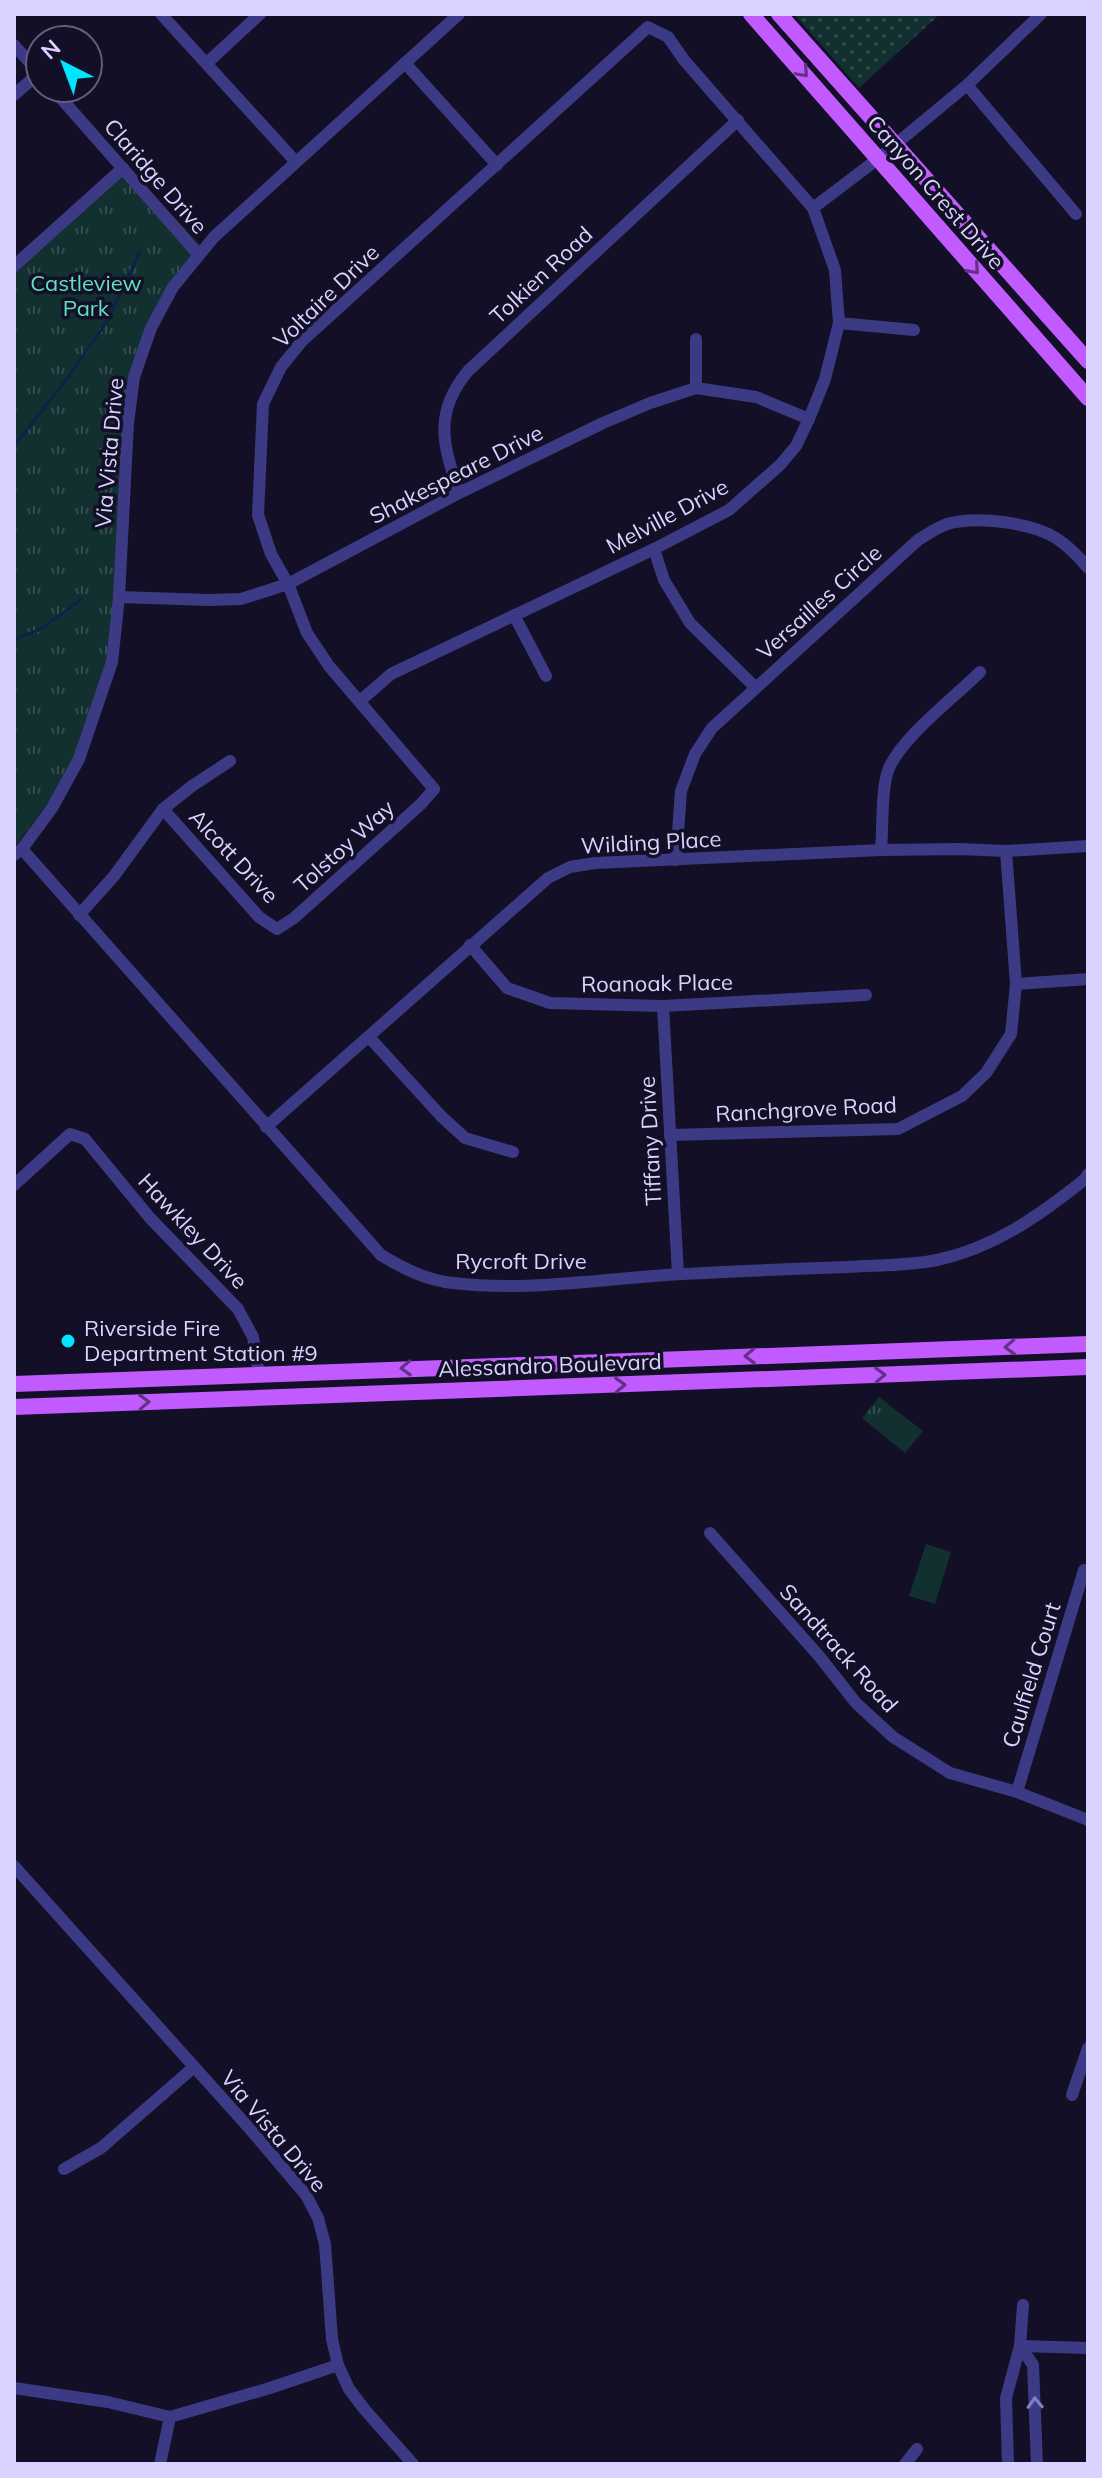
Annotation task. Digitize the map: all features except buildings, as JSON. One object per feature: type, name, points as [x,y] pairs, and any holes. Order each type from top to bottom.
[{"type":"main road","name":"Canyon Crest Drive","points":[[751,14],[988,285],[1087,393]]},
{"type":"main road","name":"Canyon Crest Drive","points":[[779,14],[1088,361]]},
{"type":"main road","name":"Alessandro Boulevard","points":[[14,1384],[1088,1344]]},
{"type":"main road","name":"Alessandro Boulevard","points":[[14,1407],[1088,1367]]},
{"type":"street","points":[[161,14],[296,162]]},
{"type":"street","points":[[207,63],[260,14]]},
{"type":"street","name":"Via Vista Drive","points":[[18,852],[52,808],[79,759],[112,662],[119,597],[128,423],[134,377],[151,328],[173,287],[214,237],[459,14]]},
{"type":"street","points":[[813,208],[967,85],[1041,14]]},
{"type":"street","name":"Melville Drive","points":[[360,701],[391,674],[729,510],[780,465],[796,446],[809,419],[825,379],[839,323],[835,270],[813,208],[684,60],[668,37],[648,27]]},
{"type":"street","name":"Voltaire Drive","points":[[434,789],[329,666],[307,633],[288,584],[271,554],[258,515],[263,404],[281,367],[302,341],[648,27]]},
{"type":"street","points":[[405,63],[497,165]]},
{"type":"street","points":[[967,85],[1076,214]]},
{"type":"street","name":"Claridge Drive","points":[[66,104],[198,254]]},
{"type":"street","name":"Tolkien Road","points":[[459,493],[445,451],[444,421],[453,389],[468,371],[738,120]]},
{"type":"street","points":[[14,266],[123,168]]},
{"type":"street","points":[[839,323],[914,330]]},
{"type":"street","points":[[696,339],[696,388]]},
{"type":"street","name":"Shakespeare Drive","points":[[119,597],[241,599],[288,584],[459,493],[603,423],[696,388],[756,397],[809,419]]},
{"type":"street","name":"Versailles Circle","points":[[676,860],[681,791],[695,754],[712,728],[918,540],[949,523],[978,519],[1037,529],[1055,537],[1080,557],[1088,568]]},
{"type":"street","points":[[654,549],[664,580],[690,623],[755,687]]},
{"type":"street","points":[[514,615],[546,676]]},
{"type":"street","points":[[881,850],[889,768],[908,741],[980,672]]},
{"type":"street","points":[[79,915],[114,876],[163,809],[230,761]]},
{"type":"street","name":"Tolstoy Way","points":[[277,929],[294,918],[434,789]]},
{"type":"street","name":"Alcott Drive","points":[[163,809],[259,917],[277,929]]},
{"type":"street","name":"Wilding Place","points":[[266,1127],[548,878],[570,867],[595,863],[881,850],[1006,851],[1088,846]]},
{"type":"street","name":"Ranchgrove Road","points":[[670,1135],[898,1129],[962,1096],[986,1073],[1011,1034],[1016,984],[1006,851]]},
{"type":"street","name":"Rycroft Drive","points":[[18,852],[79,915],[381,1255],[413,1274],[450,1283],[549,1285],[678,1274],[937,1260],[988,1243],[1017,1229],[1087,1179]]},
{"type":"street","name":"Roanoak Place","points":[[470,945],[507,988],[550,1003],[663,1006],[866,995]]},
{"type":"street","points":[[1016,984],[1088,979]]},
{"type":"street","name":"Tiffany Drive","points":[[663,1006],[678,1274]]},
{"type":"street","points":[[369,1037],[465,1138],[513,1152]]},
{"type":"street","name":"Hawkley Drive","points":[[14,1185],[70,1134],[85,1139],[150,1218],[238,1309],[253,1337],[259,1374]]},
{"type":"street","name":"Sandtrack Road","points":[[710,1533],[819,1656],[856,1703],[893,1737],[950,1773],[1017,1792],[1088,1820]]},
{"type":"street","name":"Caulfield Court","points":[[1017,1792],[1084,1570]]},
{"type":"street","name":"Via Vista Drive","points":[[16,1872],[306,2195],[318,2218],[325,2244],[332,2339],[338,2365],[349,2389],[413,2464]]},
{"type":"street","points":[[1072,2095],[1088,2048]]},
{"type":"street","points":[[64,2169],[101,2148],[194,2067]]},
{"type":"street","points":[[1008,2464],[1006,2398],[1020,2346],[1023,2305]]},
{"type":"street","points":[[1020,2346],[1088,2348]]},
{"type":"street","points":[[1020,2346],[1033,2365],[1037,2464]]},
{"type":"street","points":[[14,2388],[108,2402],[170,2417],[338,2365]]},
{"type":"street","points":[[160,2464],[170,2417]]},
{"type":"street","points":[[905,2464],[917,2449]]},
{"type":"green space","points":[[794,14],[940,14],[859,88]]},
{"type":"green space","name":"Castleview Park","points":[[124,164],[203,248],[139,358],[114,640],[81,759],[14,848],[14,263]]},
{"type":"green space","points":[[879,1397],[923,1431],[905,1453],[862,1418]]},
{"type":"green space","points":[[884,1407],[912,1430],[901,1443],[873,1420]]},
{"type":"green space","points":[[926,1544],[951,1552],[935,1604],[909,1596]]},
{"type":"waterway","points":[[14,446],[106,323],[140,252]]},
{"type":"waterway","points":[[14,639],[39,630],[82,599]]},
{"type":"place","name":"Riverside Fire Department Station #9","points":[[68,1341]]}]
